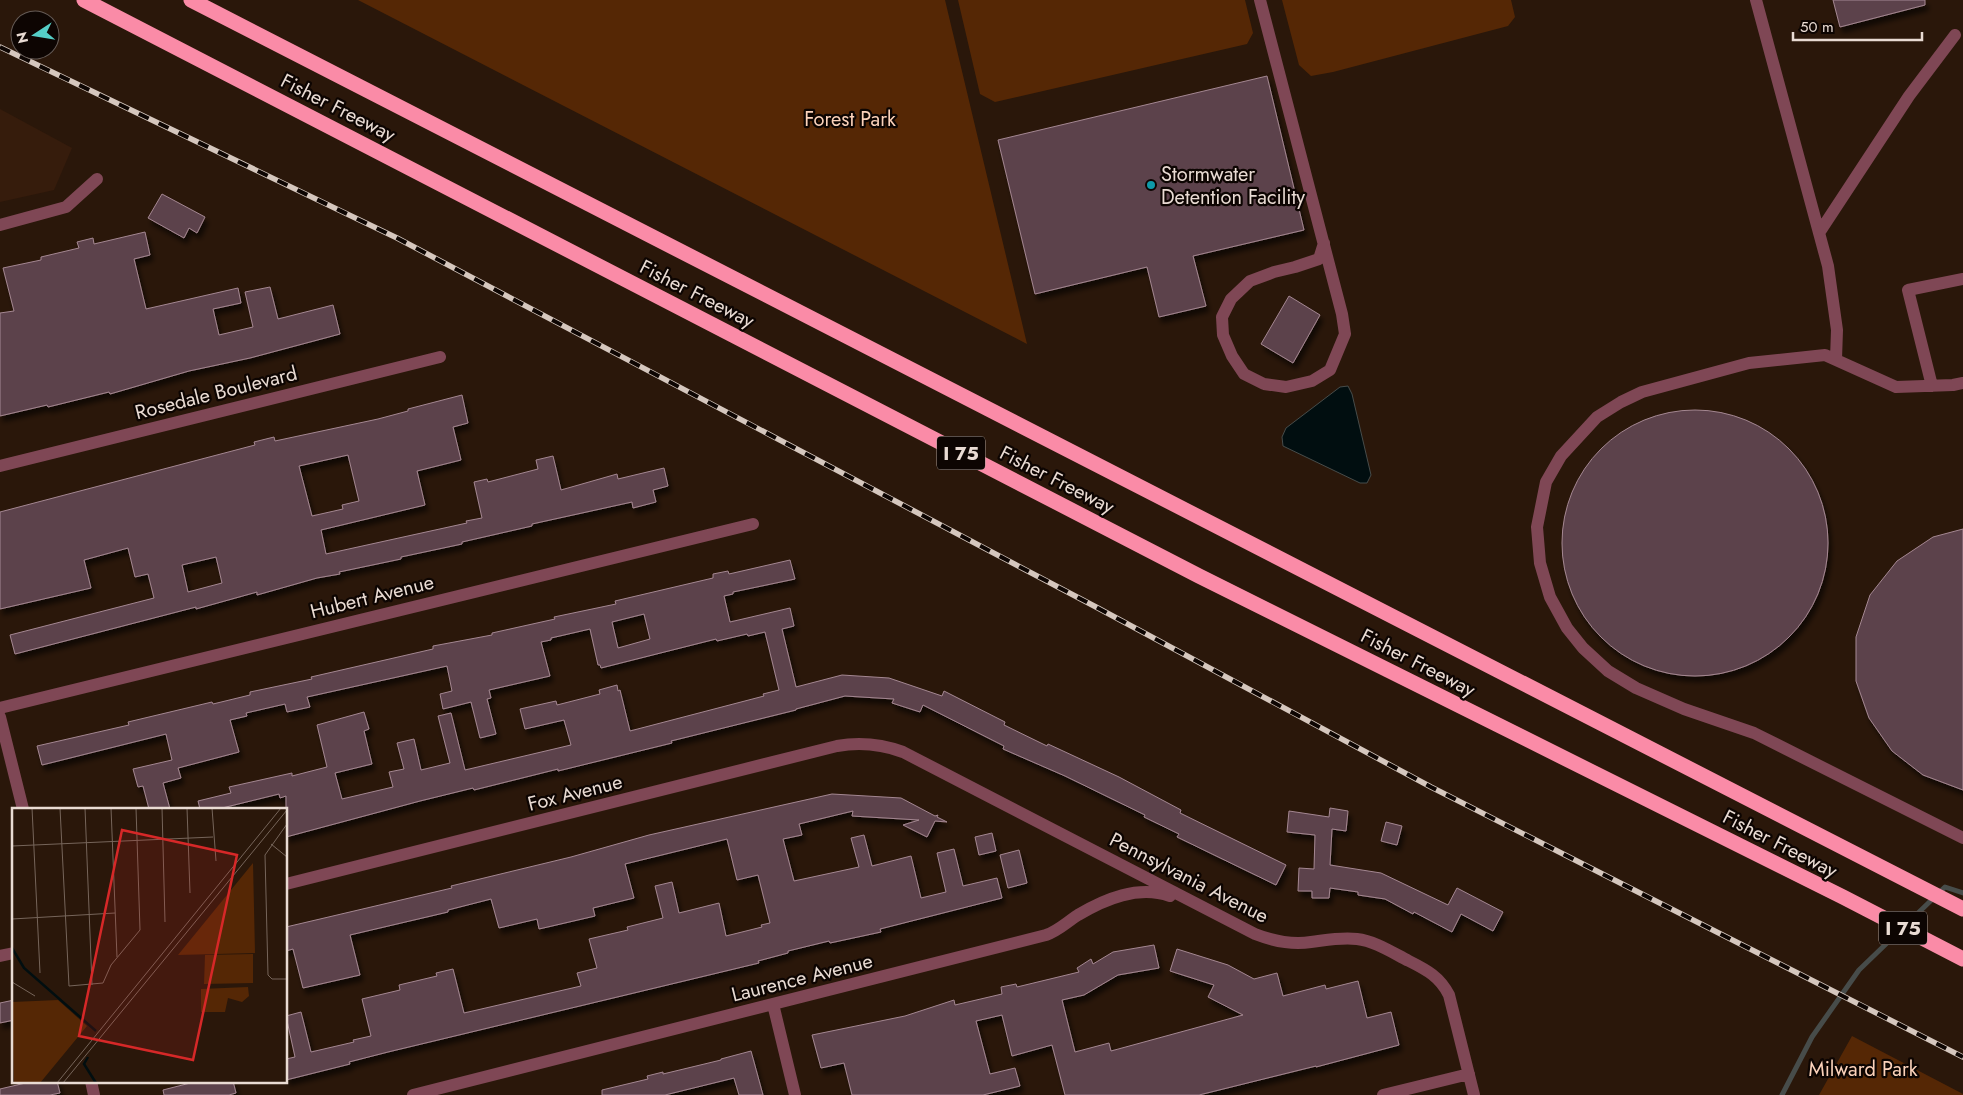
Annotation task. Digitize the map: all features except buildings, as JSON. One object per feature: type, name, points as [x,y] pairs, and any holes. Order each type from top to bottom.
[{"type":"highway","name":"Fisher Freeway","points":[[84,0],[1199,576],[1843,897],[1963,960]]},
{"type":"highway","name":"Fisher Freeway","points":[[191,0],[1963,909]]},
{"type":"street","points":[[1260,0],[1324,243],[1342,314],[1345,334],[1330,370],[1312,381],[1286,387],[1264,384],[1244,374],[1232,356],[1223,335],[1222,317],[1231,299],[1250,281],[1319,259],[1324,243]]},
{"type":"street","points":[[1756,0],[1828,266],[1837,330],[1836,359]]},
{"type":"street","points":[[1818,232],[1909,96],[1955,34]]},
{"type":"street","points":[[0,225],[66,207],[97,179]]},
{"type":"street","points":[[1932,386],[1908,290],[1963,279]]},
{"type":"street","points":[[1963,383],[1896,387],[1825,355],[1749,363],[1642,392],[1597,417],[1561,456],[1546,482],[1537,527],[1540,563],[1550,597],[1567,628],[1583,648],[1608,671],[1636,688],[1684,709],[1754,733],[1963,838]]},
{"type":"street","name":"Rosedale Boulevard","points":[[0,466],[440,357]]},
{"type":"street","name":"Hubert Avenue","points":[[0,708],[753,524]]},
{"type":"street","points":[[0,717],[23,808]]},
{"type":"street","name":"Fox Avenue","points":[[288,883],[837,746],[874,744]]},
{"type":"street","name":"Pennsylvania Avenue","points":[[874,744],[903,752],[1192,903],[1267,939],[1297,943],[1336,938],[1358,939],[1379,946],[1433,973],[1443,982],[1450,995],[1474,1095]]},
{"type":"street","name":"Laurence Avenue","points":[[413,1095],[1046,936],[1057,931],[1091,908],[1118,896],[1146,892],[1164,894],[1192,903]]},
{"type":"street","points":[[773,1004],[795,1095]]},
{"type":"street","points":[[1383,1095],[1469,1074]]},
{"type":"street","points":[[91,1082],[94,1095]]},
{"type":"shaded area","points":[[0,109],[72,148],[54,190],[0,202]]},
{"type":"shaded area","points":[[1348,386],[1352,394],[1371,475],[1367,483],[1360,483],[1283,446],[1282,437],[1286,428],[1340,387]]},
{"type":"green space","name":"Forest Park","points":[[358,0],[945,0],[1027,344]]},
{"type":"green space","points":[[958,0],[1245,0],[1253,33],[1247,44],[995,102],[980,94]]},
{"type":"green space","points":[[1282,0],[1511,0],[1515,17],[1508,26],[1333,72],[1311,76],[1299,65]]},
{"type":"green space","name":"Milward Park","points":[[1852,1036],[1963,1094],[1963,1095],[1819,1095]]},
{"type":"waterway","points":[[1782,1095],[1812,1037],[1859,970],[1945,887],[1963,893]]},
{"type":"railway","points":[[0,47],[397,238],[1096,607],[1431,787],[1963,1057]]},
{"type":"place","name":"Stormwater Detention Facility","points":[[1151,185]]}]
